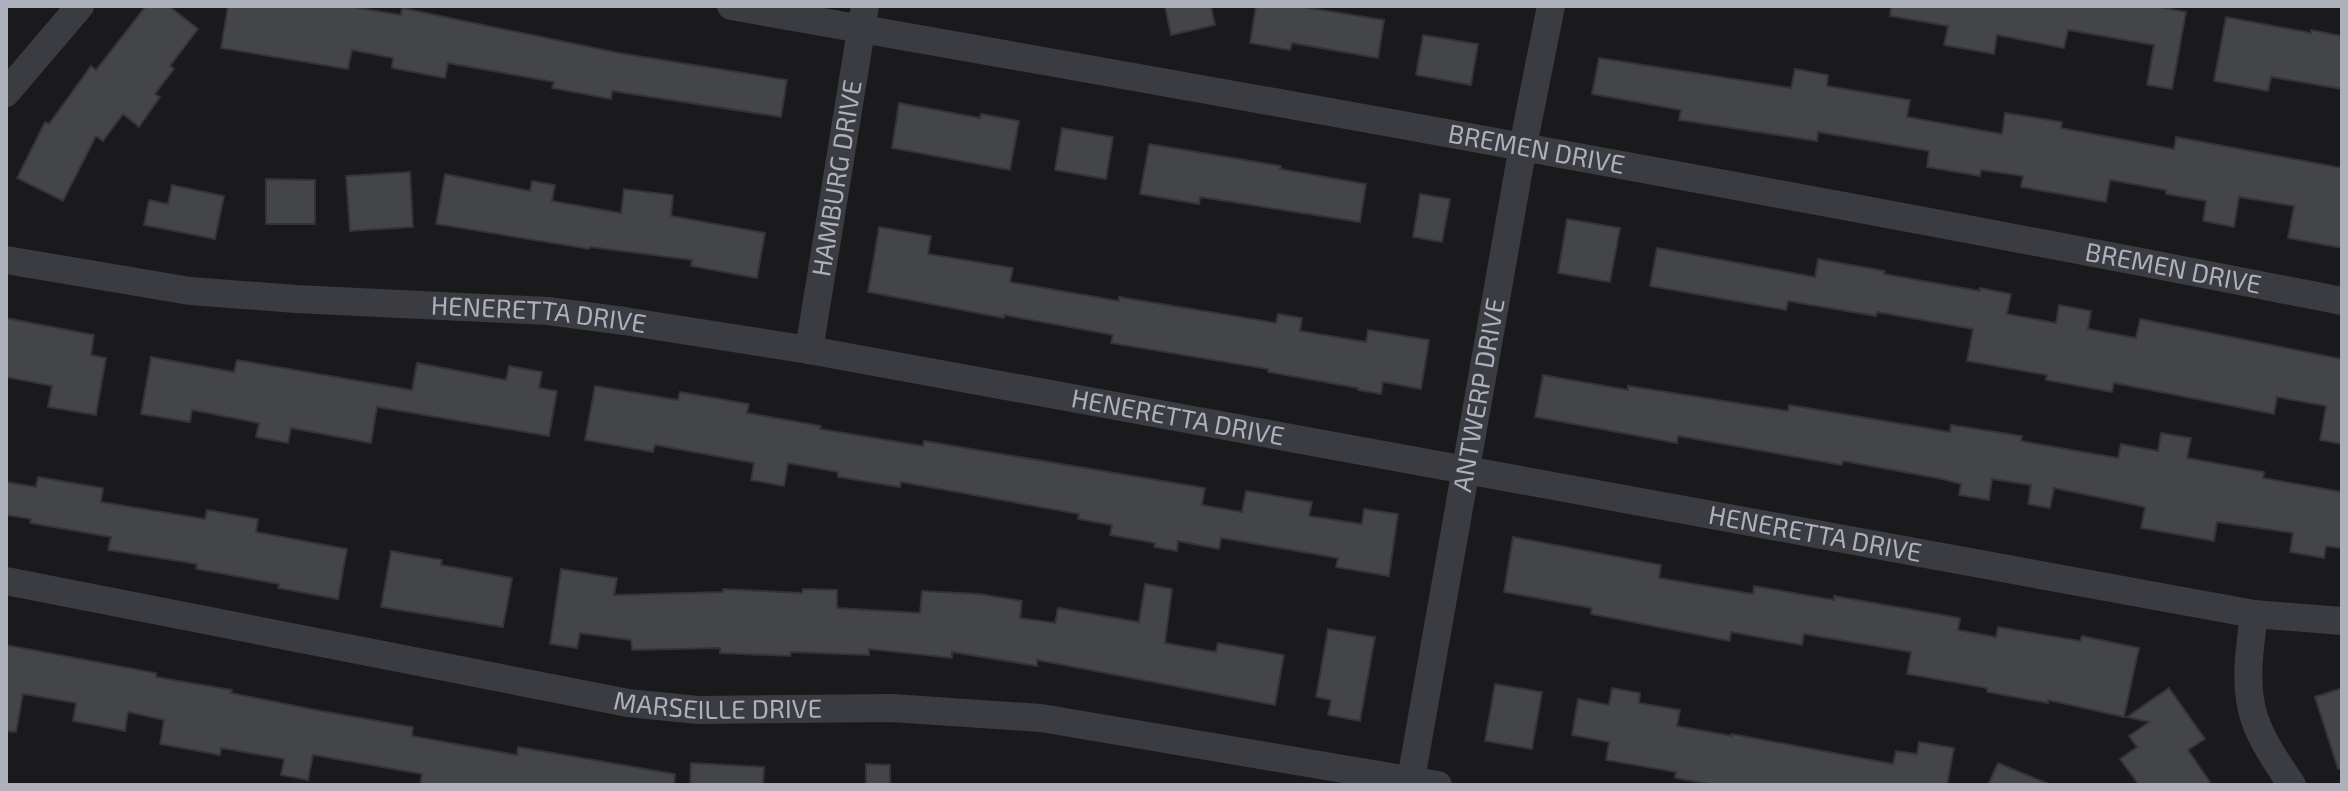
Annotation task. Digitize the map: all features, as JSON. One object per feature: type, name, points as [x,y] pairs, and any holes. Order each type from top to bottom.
[{"type":"street","points":[[6,93],[80,6]]},
{"type":"street","name":"BREMEN DRIVE","points":[[731,6],[862,17],[2342,301]]},
{"type":"street","name":"ANTWERP DRIVE","points":[[1419,783],[1466,469],[1551,6]]},
{"type":"street","name":"HAMBURG DRIVE","points":[[809,350],[862,17]]},
{"type":"street","name":"HENERETTA DRIVE","points":[[6,260],[190,291],[548,311],[809,350],[2254,614],[2342,621]]},
{"type":"street","name":"MARSEILLE DRIVE","points":[[6,581],[628,703],[698,710],[892,708],[1041,718],[1419,783]]},
{"type":"street","points":[[2254,614],[2248,671],[2253,717],[2268,748],[2292,785]]},
{"type":"building","points":[[146,6],[169,6],[198,29],[170,66],[174,69],[155,94],[160,97],[139,127],[123,114],[103,141],[96,136],[63,201],[17,178],[45,122],[49,124],[91,66],[96,70]]},
{"type":"building","points":[[228,6],[348,6],[401,15],[402,8],[619,53],[787,80],[781,117],[612,91],[611,99],[552,88],[554,82],[448,63],[445,78],[392,68],[393,58],[352,50],[348,69],[221,48]]},
{"type":"building","points":[[1165,6],[1211,6],[1215,25],[1171,35]]},
{"type":"building","points":[[1256,6],[1297,6],[1384,20],[1378,58],[1292,43],[1290,50],[1250,43]]},
{"type":"building","points":[[1891,6],[2155,6],[2186,12],[2172,89],[2147,85],[2154,45],[2068,30],[2064,48],[1997,35],[1994,54],[1944,45],[1948,26],[1890,16]]},
{"type":"building","points":[[2226,17],[2342,36],[2342,89],[2271,77],[2268,91],[2214,81]]},
{"type":"building","points":[[1423,35],[1478,44],[1471,85],[1416,75]]},
{"type":"building","points":[[1599,58],[1791,88],[1795,69],[1828,75],[1827,86],[1910,100],[1907,117],[2002,134],[2005,113],[2062,122],[2061,128],[2174,149],[2176,137],[2342,168],[2342,248],[2288,238],[2294,206],[2239,197],[2234,227],[2203,221],[2206,201],[2166,194],[2166,190],[2110,180],[2106,202],[2021,187],[2023,176],[1981,170],[1980,176],[1927,167],[1929,151],[1818,132],[1817,141],[1679,120],[1681,110],[1592,94]]},
{"type":"building","points":[[899,103],[980,118],[981,114],[1019,121],[1010,170],[892,148]]},
{"type":"building","points":[[1062,128],[1113,137],[1106,179],[1055,170]]},
{"type":"building","points":[[1149,144],[1366,184],[1360,222],[1200,197],[1199,204],[1140,194]]},
{"type":"building","points":[[410,172],[413,227],[350,231],[346,176]]},
{"type":"building","points":[[445,174],[530,191],[532,181],[555,185],[552,201],[621,213],[624,189],[673,195],[671,216],[765,233],[757,278],[691,266],[692,260],[589,249],[436,224]]},
{"type":"building","points":[[266,179],[315,180],[315,224],[266,224]]},
{"type":"building","points":[[172,185],[224,196],[215,239],[144,225],[149,200],[168,204]]},
{"type":"building","points":[[1420,194],[1450,199],[1442,242],[1413,237]]},
{"type":"building","points":[[1567,219],[1620,228],[1610,282],[1558,273]]},
{"type":"building","points":[[879,227],[931,236],[928,254],[1013,268],[1010,282],[1276,323],[1278,314],[1302,318],[1300,331],[1366,342],[1368,330],[1429,340],[1421,389],[1383,382],[1381,394],[1358,390],[1268,372],[1268,369],[1111,343],[1113,335],[868,292]]},
{"type":"building","points":[[1657,248],[1815,277],[1818,259],[1885,271],[1884,274],[2011,294],[2007,314],[2056,323],[2059,305],[2091,311],[2088,329],[2136,338],[2140,319],[2342,359],[2342,444],[2320,440],[2326,406],[2277,397],[2274,414],[2114,383],[2112,392],[2046,380],[2047,375],[1967,361],[1973,329],[1877,312],[1876,316],[1788,301],[1786,310],[1650,286]]},
{"type":"building","points":[[6,318],[94,335],[91,355],[106,358],[96,415],[48,407],[52,386],[6,377]]},
{"type":"building","points":[[151,357],[234,372],[237,360],[412,390],[417,363],[506,380],[509,366],[542,372],[539,388],[557,391],[549,436],[377,407],[371,443],[291,428],[288,443],[256,437],[259,423],[192,410],[190,422],[141,414]]},
{"type":"building","points":[[1543,375],[1628,390],[1628,386],[1788,411],[1789,405],[1950,432],[1951,425],[2022,436],[2021,441],[2118,458],[2121,444],[2158,451],[2161,433],[2191,438],[2187,458],[2264,472],[2263,478],[2342,492],[2342,548],[2326,546],[2324,558],[2290,552],[2293,533],[2217,522],[2214,541],[2141,528],[2145,507],[2054,488],[2050,508],[2028,504],[2031,485],[1992,479],[1989,500],[1959,495],[1961,484],[1942,479],[1678,436],[1677,443],[1535,417]]},
{"type":"building","points":[[595,386],[678,400],[680,392],[749,404],[747,413],[821,426],[820,429],[923,446],[924,441],[1205,488],[1202,505],[1242,512],[1246,491],[1312,502],[1309,516],[1362,524],[1364,509],[1398,514],[1389,576],[1336,567],[1338,558],[1221,538],[1219,549],[1178,541],[1177,551],[1154,547],[1155,543],[1110,535],[1112,525],[1078,519],[1079,514],[901,482],[900,487],[838,477],[838,472],[788,463],[784,486],[751,480],[754,463],[655,445],[653,452],[585,440]]},
{"type":"building","points":[[38,477],[103,488],[101,502],[205,519],[207,510],[258,519],[256,532],[347,549],[338,599],[278,588],[279,584],[196,569],[197,564],[108,550],[111,537],[30,523],[31,519],[6,515],[6,482],[36,487]]},
{"type":"building","points":[[1513,537],[1661,565],[1659,578],[1753,594],[1754,586],[1834,600],[1834,596],[1960,618],[1958,630],[1996,637],[1998,627],[2080,641],[2082,636],[2139,648],[2124,717],[1907,674],[1911,652],[1804,634],[1802,645],[1731,632],[1730,641],[1591,614],[1592,608],[1504,592]]},
{"type":"building","points":[[391,551],[442,560],[441,565],[512,578],[503,627],[381,607]]},
{"type":"building","points":[[561,569],[617,578],[614,595],[723,592],[723,589],[802,593],[803,589],[837,590],[837,608],[920,613],[922,591],[979,594],[1022,601],[1020,618],[1055,623],[1058,608],[1139,622],[1145,584],[1172,589],[1165,643],[1216,652],[1218,643],[1284,655],[1275,705],[1037,660],[1037,666],[952,652],[952,658],[869,649],[869,655],[791,652],[790,656],[720,653],[720,648],[632,650],[631,640],[580,633],[577,648],[550,644]]},
{"type":"building","points":[[1328,629],[1375,637],[1360,721],[1328,715],[1331,700],[1316,697]]},
{"type":"building","points":[[6,645],[156,673],[156,677],[232,690],[231,693],[413,727],[412,736],[517,755],[518,747],[675,774],[674,785],[420,785],[422,774],[313,755],[308,780],[281,775],[284,759],[221,748],[220,755],[160,744],[164,720],[128,712],[125,731],[73,721],[76,703],[23,694],[16,732],[6,731]]},
{"type":"building","points":[[1495,684],[1542,692],[1532,749],[1485,741]]},
{"type":"building","points":[[1612,688],[1640,693],[1639,703],[1680,710],[1677,726],[1732,736],[1893,764],[1896,751],[1917,754],[1919,742],[1954,748],[1947,785],[1715,785],[1675,778],[1676,772],[1606,760],[1609,742],[1572,735],[1578,699],[1609,705]]},
{"type":"building","points":[[2169,688],[2205,739],[2188,750],[2212,785],[2139,785],[2120,759],[2137,747],[2129,736],[2149,722],[2127,717]]},
{"type":"building","points":[[2342,688],[2342,769],[2338,769],[2315,697]]},
{"type":"building","points":[[691,763],[764,767],[763,785],[690,785]]},
{"type":"building","points":[[1998,763],[2051,785],[1988,785]]},
{"type":"building","points":[[866,764],[890,765],[890,785],[866,785]]}]
